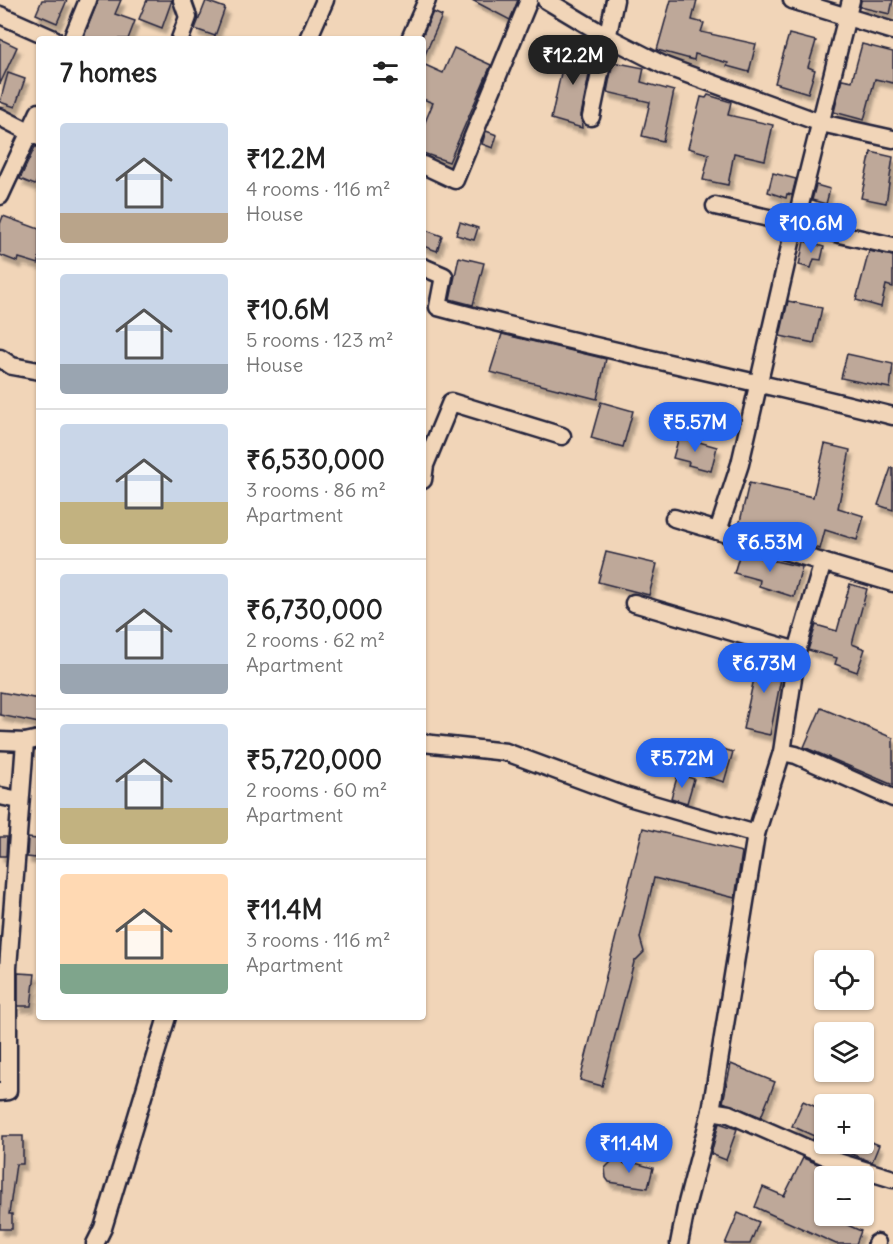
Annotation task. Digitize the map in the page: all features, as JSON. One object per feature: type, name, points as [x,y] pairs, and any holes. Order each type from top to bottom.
[{"type":"street","points":[[73,36],[88,0]]},
{"type":"street","points":[[181,36],[188,17],[182,0]]},
{"type":"street","points":[[309,36],[325,0]]},
{"type":"street","points":[[411,36],[427,0]]},
{"type":"street","points":[[426,166],[455,180],[529,0]]},
{"type":"street","points":[[546,0],[606,36],[665,66],[821,123],[893,139]]},
{"type":"street","points":[[591,117],[615,0]]},
{"type":"street","points":[[792,0],[893,31]]},
{"type":"street","points":[[718,531],[740,464],[795,225],[851,0]]},
{"type":"street","points":[[0,15],[47,36]]},
{"type":"street","points":[[0,117],[34,134],[0,196]]},
{"type":"street","points":[[715,206],[893,246]]},
{"type":"street","points":[[426,268],[444,276],[438,308],[511,327],[759,381],[893,416]]},
{"type":"street","points":[[0,358],[12,366],[36,370]]},
{"type":"street","points":[[426,463],[451,402],[562,436]]},
{"type":"street","points":[[674,518],[893,583]]},
{"type":"street","points":[[679,1244],[687,1203],[711,1111],[756,834],[782,752],[797,651],[823,562]]},
{"type":"street","points":[[634,603],[797,651]]},
{"type":"street","points":[[0,741],[32,740],[7,856],[3,1026],[8,1091],[0,1092]]},
{"type":"street","points":[[426,743],[506,752],[625,796],[756,834]]},
{"type":"street","points":[[782,752],[796,755],[893,798]]},
{"type":"street","points":[[0,796],[19,800]]},
{"type":"street","points":[[95,1244],[103,1228],[166,1020]]},
{"type":"street","points":[[711,1111],[729,1114],[841,1163],[893,1179]]},
{"type":"building","points":[[42,0],[67,0],[57,23],[36,14]]},
{"type":"building","points":[[98,0],[121,0],[115,14],[135,21],[129,36],[84,36]]},
{"type":"building","points":[[147,0],[172,0],[162,28],[139,19]]},
{"type":"building","points":[[472,0],[518,0],[510,20]]},
{"type":"building","points":[[671,0],[697,0],[692,20],[704,23],[701,32],[756,44],[749,72],[727,66],[728,63],[695,54],[694,60],[657,50]]},
{"type":"building","points":[[861,0],[893,0],[890,14],[860,7]]},
{"type":"building","points":[[206,1],[225,8],[215,36],[195,29]]},
{"type":"building","points":[[433,12],[442,16],[426,52],[426,36],[422,36]]},
{"type":"building","points":[[789,34],[816,41],[808,67],[815,70],[808,93],[775,83]]},
{"type":"building","points":[[0,39],[17,47],[0,84]]},
{"type":"building","points":[[572,43],[594,50],[581,115],[582,128],[551,119],[561,73]]},
{"type":"building","points":[[862,44],[893,52],[893,83],[875,79],[864,120],[834,112],[842,79],[852,81]]},
{"type":"building","points":[[454,48],[491,65],[449,162],[426,154],[426,120],[433,103],[426,100],[426,65],[443,73]]},
{"type":"building","points":[[613,62],[644,68],[641,82],[674,91],[663,141],[642,136],[650,102],[607,92]]},
{"type":"building","points":[[8,73],[25,79],[15,107],[0,102]]},
{"type":"building","points":[[708,95],[731,102],[728,115],[773,125],[765,160],[734,153],[728,185],[703,180],[709,154],[688,148],[701,97],[706,98]]},
{"type":"building","points":[[486,131],[497,135],[493,148],[482,144]]},
{"type":"building","points":[[35,147],[36,147],[35,185],[20,179]]},
{"type":"building","points":[[871,152],[893,157],[886,203],[861,198]]},
{"type":"building","points":[[773,173],[796,179],[792,195],[787,194],[786,198],[768,192]]},
{"type":"building","points":[[816,185],[830,189],[826,204],[812,200]]},
{"type":"building","points":[[3,216],[36,228],[36,263],[19,258],[18,262],[0,255],[0,224]]},
{"type":"building","points":[[460,222],[478,228],[474,240],[456,235]]},
{"type":"building","points":[[426,230],[442,236],[437,251],[426,247]]},
{"type":"building","points":[[804,241],[824,247],[821,260],[814,259],[811,268],[799,265]]},
{"type":"building","points":[[869,251],[893,256],[893,287],[886,285],[881,307],[856,300]]},
{"type":"building","points":[[459,257],[484,263],[473,305],[450,299]]},
{"type":"building","points":[[788,301],[822,308],[814,343],[780,336]]},
{"type":"building","points":[[502,334],[606,359],[597,399],[490,372]]},
{"type":"building","points":[[847,354],[893,364],[890,388],[841,378]]},
{"type":"building","points":[[601,402],[633,411],[623,447],[591,438]]},
{"type":"building","points":[[680,433],[693,437],[692,440],[717,447],[711,471],[673,458]]},
{"type":"building","points":[[825,444],[850,450],[838,508],[864,516],[857,540],[825,530],[820,549],[739,526],[749,483],[813,497]]},
{"type":"building","points":[[891,468],[893,468],[893,510],[878,505]]},
{"type":"building","points":[[606,552],[657,564],[649,595],[598,582]]},
{"type":"building","points":[[740,553],[802,567],[794,597],[759,586],[760,580],[734,573]]},
{"type":"building","points":[[850,584],[867,589],[852,644],[865,649],[857,672],[835,664],[837,658],[808,650],[816,625],[837,631]]},
{"type":"building","points":[[760,651],[785,658],[770,735],[743,729]]},
{"type":"building","points":[[0,692],[36,698],[36,722],[0,715]]},
{"type":"building","points":[[821,708],[893,738],[893,785],[804,747]]},
{"type":"building","points":[[710,745],[733,752],[724,782],[701,775]]},
{"type":"building","points":[[678,774],[694,779],[687,803],[671,798]]},
{"type":"building","points":[[643,828],[742,852],[735,898],[654,878],[640,938],[644,952],[634,962],[602,1086],[580,1080]]},
{"type":"building","points":[[0,837],[7,837],[6,856],[0,856]]},
{"type":"building","points":[[28,838],[36,839],[36,858],[27,857]]},
{"type":"building","points":[[18,973],[35,974],[31,1006],[18,1006]]},
{"type":"building","points":[[731,1064],[775,1082],[761,1117],[723,1102]]},
{"type":"building","points":[[803,1101],[814,1106],[814,1136],[792,1126]]},
{"type":"building","points":[[719,1123],[737,1129],[726,1160],[711,1154]]},
{"type":"building","points":[[2,1136],[23,1136],[23,1164],[16,1164],[9,1214],[12,1214],[12,1229],[0,1229]]},
{"type":"building","points":[[874,1143],[879,1145],[872,1162],[851,1154],[874,1154]]},
{"type":"building","points":[[803,1158],[823,1166],[814,1166],[814,1226],[850,1226],[861,1231],[856,1244],[836,1244],[755,1207],[763,1187],[784,1196]]},
{"type":"building","points":[[617,1160],[628,1165],[628,1161],[653,1168],[648,1188],[609,1182],[605,1168],[612,1161]]},
{"type":"building","points":[[738,1213],[759,1222],[750,1244],[725,1244]]}]
